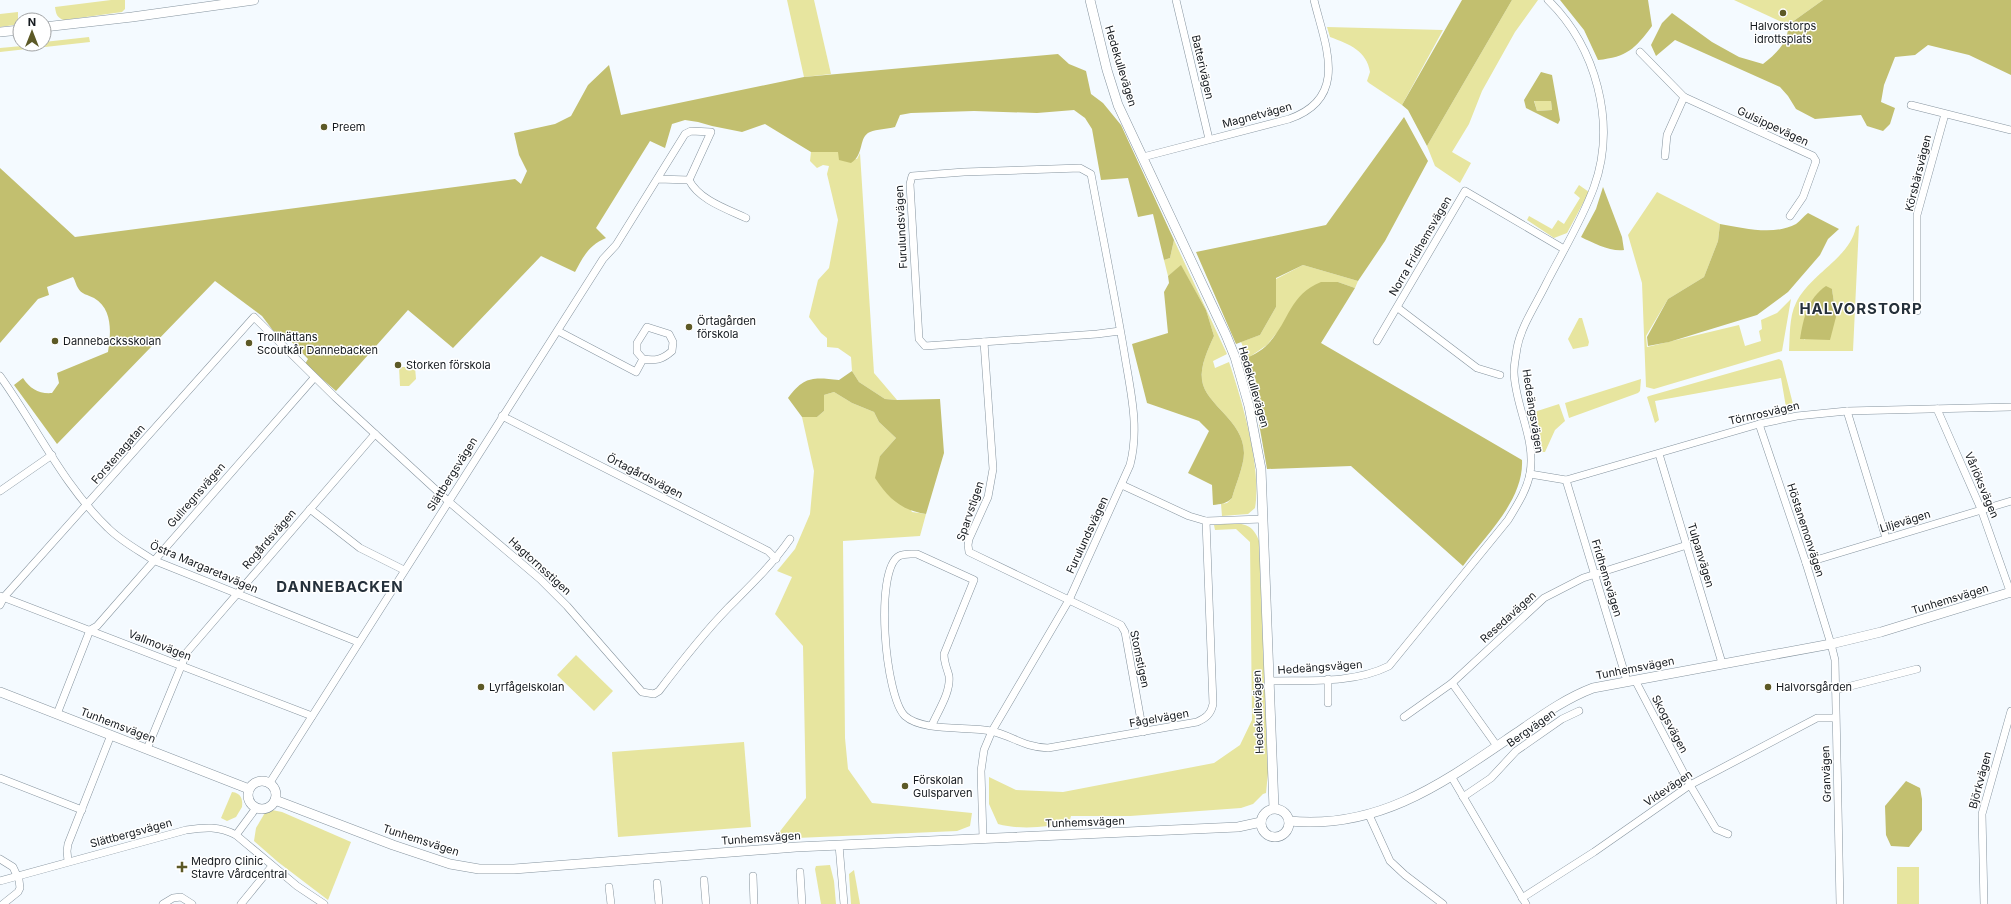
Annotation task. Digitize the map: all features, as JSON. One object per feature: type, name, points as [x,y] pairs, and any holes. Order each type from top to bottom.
[{"type":"street","points":[[52,26],[132,17],[254,0]]},
{"type":"street","name":"Hedekullevägen","points":[[1090,0],[1107,70],[1118,105],[1235,357],[1249,406],[1261,469],[1274,808]]},
{"type":"street","name":"Batterivägen","points":[[1176,0],[1209,139]]},
{"type":"street","name":"Magnetvägen","points":[[1143,157],[1304,114],[1321,95],[1328,80],[1330,69],[1314,0]]},
{"type":"street","name":"Hedeängsvägen","points":[[1269,681],[1366,676],[1389,666],[1508,520],[1522,497],[1530,474],[1528,430],[1518,399],[1514,372],[1518,343],[1588,202],[1598,175],[1603,142],[1603,123],[1596,79],[1589,59],[1569,23],[1548,0]]},
{"type":"street","points":[[0,32],[12,31]]},
{"type":"street","name":"Gulsippevägen","points":[[1640,52],[1684,97],[1813,156],[1816,161],[1803,198],[1790,216]]},
{"type":"street","points":[[1665,156],[1667,135],[1684,97]]},
{"type":"street","points":[[1911,105],[2011,130]]},
{"type":"street","name":"Körsbärsvägen","points":[[1917,311],[1917,214],[1945,114]]},
{"type":"street","name":"Slättbergsvägen","points":[[269,784],[502,416],[603,259],[616,245],[686,134],[691,131],[711,132],[689,180]]},
{"type":"street","name":"Furulundsvägen","points":[[983,838],[981,771],[984,750],[992,731],[1069,600],[1122,485],[1135,447],[1135,421],[1120,331],[1091,174],[1080,168],[914,175],[910,179],[919,339],[925,346],[1097,334],[1120,331]]},
{"type":"street","points":[[658,179],[689,180],[692,186],[702,194],[746,218]]},
{"type":"street","name":"Norra Fridhemsvägen","points":[[1377,341],[1398,308],[1464,191],[1564,249]]},
{"type":"street","name":"Norra Fridhemsvägen","points":[[1398,308],[1477,368],[1500,375]]},
{"type":"street","name":"Hagtornsstigen","points":[[254,317],[314,378],[448,501],[540,579],[567,606],[642,692],[654,694],[659,691],[681,661],[723,614],[776,559],[790,539]]},
{"type":"street","name":"Forstenagatan","points":[[0,605],[2,596],[88,505],[254,317]]},
{"type":"street","points":[[647,327],[669,334],[673,342],[672,352],[664,358],[653,361],[643,359],[637,352],[637,344],[647,327]]},
{"type":"street","points":[[558,331],[636,372],[643,359]]},
{"type":"street","name":"Sparvstigen","points":[[984,342],[993,469],[988,497],[969,538],[969,552],[1069,600]]},
{"type":"street","name":"Östra Margaretavägen","points":[[0,376],[52,455],[88,505],[108,529],[127,544],[153,560],[358,642]]},
{"type":"street","name":"Gullregnsvägen","points":[[57,714],[90,630],[96,626],[314,378]]},
{"type":"street","name":"Törnrosvägen","points":[[1530,474],[1566,480],[1759,424],[1797,416],[1847,411],[2011,407]]},
{"type":"street","name":"Vårlöksvägen","points":[[1937,409],[1981,509],[2011,593]]},
{"type":"street","points":[[1847,411],[1886,538]]},
{"type":"street","name":"Örtagårdsvägen","points":[[502,416],[768,551],[776,559]]},
{"type":"street","name":"Höstanemonvägen","points":[[1759,424],[1806,563],[1831,644]]},
{"type":"street","name":"Rogårdsvägen","points":[[147,749],[180,664],[187,652],[203,631],[375,434]]},
{"type":"street","name":"Tulpanvägen","points":[[1659,454],[1722,663]]},
{"type":"street","points":[[0,491],[52,455]]},
{"type":"street","name":"Fridhemsvägen","points":[[1566,480],[1595,574],[1631,680]]},
{"type":"street","points":[[1122,485],[1189,516],[1206,521],[1263,520]]},
{"type":"street","name":"Liljevägen","points":[[1806,563],[2011,501]]},
{"type":"street","points":[[310,509],[360,548],[404,570]]},
{"type":"street","name":"Fågelvägen","points":[[992,731],[1034,748],[1048,748],[1197,722],[1205,718],[1211,711],[1213,704],[1206,521]]},
{"type":"street","name":"Resedavägen","points":[[1404,717],[1452,683],[1544,598],[1595,574],[1687,545]]},
{"type":"street","points":[[932,725],[949,687],[949,675],[944,663],[944,654],[974,580],[917,554],[907,554],[898,556],[891,565],[887,583],[884,611],[888,664],[896,703],[905,716],[917,723],[932,725],[992,731]]},
{"type":"street","name":"Tunhemsvägen","points":[[1289,821],[1315,823],[1369,815],[1405,802],[1451,776],[1559,704],[1593,688],[1831,644],[1882,632],[2011,593]]},
{"type":"street","name":"Vallmovägen","points":[[2,596],[312,716]]},
{"type":"street","name":"Stomstigen","points":[[1069,600],[1121,625],[1125,632],[1143,732]]},
{"type":"street","name":"Granvägen","points":[[1831,644],[1835,660],[1840,904]]},
{"type":"street","points":[[1835,690],[1917,669]]},
{"type":"street","points":[[1328,679],[1328,703]]},
{"type":"street","name":"Skogsvägen","points":[[1631,680],[1716,829],[1728,834]]},
{"type":"street","points":[[1452,683],[1497,746]]},
{"type":"street","name":"Tunhemsvägen","points":[[0,692],[249,789]]},
{"type":"street","name":"Bergvägen","points":[[1463,797],[1491,778],[1516,751],[1562,719],[1579,711]]},
{"type":"street","name":"Björkvägen","points":[[1984,904],[1982,814],[2011,711]]},
{"type":"street","name":"Videvägen","points":[[1524,901],[1690,785],[1817,718],[1835,718]]},
{"type":"street","points":[[68,861],[66,851],[68,844],[111,735]]},
{"type":"street","points":[[1451,776],[1524,901]]},
{"type":"street","points":[[0,778],[82,810]]},
{"type":"street","points":[[265,782],[269,784],[275,791],[275,800],[265,809],[256,808],[250,802],[248,794],[249,789],[256,783],[265,782]]},
{"type":"street","name":"Tunhemsvägen","points":[[275,800],[393,845],[450,864],[479,869],[514,869],[796,847],[1238,827],[1260,822]]},
{"type":"street","points":[[236,835],[256,808]]},
{"type":"street","points":[[1274,808],[1284,812],[1289,821],[1286,831],[1276,837],[1265,833],[1260,822],[1265,813],[1274,808]]},
{"type":"street","points":[[1369,815],[1390,861],[1405,875],[1443,904]]},
{"type":"street","name":"Slättbergsvägen","points":[[0,881],[68,861],[186,830],[215,827],[236,835],[297,886],[324,904]]},
{"type":"street","points":[[838,845],[844,904]]},
{"type":"street","points":[[0,859],[9,863],[17,876],[18,892],[3,904]]},
{"type":"street","points":[[240,904],[272,866]]},
{"type":"street","points":[[800,872],[802,904]]},
{"type":"street","points":[[753,876],[754,904]]},
{"type":"street","points":[[704,880],[706,904]]},
{"type":"street","points":[[657,883],[659,904]]},
{"type":"street","points":[[609,887],[611,904]]},
{"type":"street","points":[[163,904],[173,898],[182,897],[192,904]]},
{"type":"shaded area","points":[[111,0],[125,0],[125,9],[122,12],[64,20],[57,15],[55,7]]},
{"type":"shaded area","points":[[787,0],[814,0],[831,74],[804,77]]},
{"type":"shaded area","points":[[1462,0],[1512,0],[1427,146],[1408,110],[1402,105]]},
{"type":"shaded area","points":[[1512,0],[1538,0],[1515,32],[1482,91],[1469,124],[1452,152],[1471,163],[1460,183],[1435,166],[1427,146]]},
{"type":"shaded area","points":[[1560,0],[1648,0],[1652,26],[1640,41],[1630,50],[1616,57],[1598,60],[1584,30]]},
{"type":"shaded area","name":"Halvorstorps idrottsplats","points":[[1734,0],[1823,0],[1788,25]]},
{"type":"shaded area","points":[[1823,0],[2011,0],[2011,75],[1969,55],[1928,45],[1915,55],[1895,57],[1884,85],[1881,102],[1895,108],[1890,124],[1883,131],[1867,126],[1861,115],[1815,119],[1796,109],[1780,87],[1675,40],[1656,56],[1651,45],[1662,23],[1672,13],[1712,42],[1739,57],[1763,64],[1781,47],[1788,31],[1788,25]]},
{"type":"shaded area","points":[[12,13],[12,25],[0,27],[0,14]]},
{"type":"shaded area","points":[[1327,27],[1443,30],[1402,105],[1367,81],[1370,72],[1365,59],[1356,49],[1344,42],[1330,37]]},
{"type":"shaded area","points":[[89,37],[90,42],[52,46],[52,41]]},
{"type":"shaded area","points":[[12,47],[12,51],[0,52],[0,48]]},
{"type":"shaded area","points":[[1058,54],[1069,64],[1086,71],[1091,94],[1103,103],[1121,125],[1174,240],[1170,258],[1164,260],[1153,214],[1138,217],[1128,178],[1101,180],[1092,129],[1085,118],[1074,110],[1037,113],[974,111],[911,113],[900,115],[895,127],[876,130],[866,134],[858,155],[851,163],[839,160],[838,152],[811,152],[765,124],[742,132],[685,120],[672,124],[665,148],[650,141],[596,228],[606,238],[591,248],[584,256],[575,272],[541,256],[453,348],[408,310],[336,391],[305,364],[308,359],[286,336],[281,341],[262,316],[215,281],[57,444],[14,385],[23,378],[35,390],[43,393],[52,393],[59,383],[57,373],[108,352],[110,329],[108,315],[105,308],[94,298],[81,292],[73,277],[47,287],[49,295],[38,299],[0,343],[0,168],[75,237],[515,179],[521,184],[527,171],[519,155],[514,133],[555,124],[571,116],[588,85],[609,65],[621,115],[804,77]]},
{"type":"shaded area","points":[[1541,72],[1552,75],[1560,120],[1558,124],[1526,108],[1524,100]],"holes":[[[1534,101],[1551,101],[1552,110],[1537,111]]]},
{"type":"shaded area","points":[[1534,100],[1551,101],[1552,110],[1537,111]]},
{"type":"shaded area","points":[[1404,117],[1428,161],[1385,241],[1358,281],[1303,265],[1276,278],[1276,307],[1260,335],[1236,344],[1196,252],[1326,225]]},
{"type":"shaded area","points":[[811,152],[839,152],[857,159],[860,153],[874,373],[897,400],[885,399],[859,382],[852,371],[851,357],[838,348],[827,347],[827,338],[821,333],[809,317],[818,280],[829,268],[838,220],[827,174],[829,166],[823,165],[817,168],[810,161]]},
{"type":"shaded area","points":[[1579,185],[1589,192],[1567,233],[1554,238],[1527,220],[1529,216],[1552,229],[1558,220],[1564,224],[1580,198],[1574,193]]},
{"type":"shaded area","points":[[1603,187],[1622,237],[1624,250],[1613,250],[1581,237],[1596,209]]},
{"type":"shaded area","points":[[1657,192],[1720,224],[1718,241],[1704,277],[1668,299],[1646,336],[1647,347],[1739,325],[1745,346],[1761,341],[1759,331],[1762,329],[1761,320],[1777,313],[1791,299],[1782,351],[1654,389],[1646,387],[1642,283],[1628,235]]},
{"type":"shaded area","points":[[1808,213],[1839,229],[1828,239],[1820,255],[1788,292],[1757,315],[1669,342],[1648,346],[1647,337],[1668,299],[1704,277],[1718,241],[1720,224],[1748,229],[1778,230],[1796,224]]},
{"type":"shaded area","points":[[1859,225],[1853,351],[1789,351],[1791,320],[1796,303],[1810,283],[1846,248],[1856,227]],"holes":[[[1832,289],[1836,317],[1804,340]]]},
{"type":"shaded area","points":[[1174,240],[1227,354],[1213,361],[1215,368],[1229,362],[1240,395],[1250,435],[1256,474],[1255,508],[1248,514],[1222,516],[1221,504],[1227,503],[1232,498],[1241,470],[1244,458],[1242,441],[1232,422],[1205,389],[1202,380],[1202,369],[1209,346],[1214,336],[1206,310],[1181,266],[1168,276],[1164,260],[1170,258]]},
{"type":"shaded area","points":[[1181,265],[1206,310],[1214,336],[1209,346],[1202,369],[1202,380],[1205,389],[1238,431],[1242,441],[1244,453],[1241,470],[1232,498],[1225,503],[1213,505],[1212,485],[1188,473],[1209,431],[1199,421],[1147,403],[1132,344],[1168,333],[1164,292],[1169,283],[1168,276]]},
{"type":"shaded area","points":[[1303,265],[1358,281],[1355,288],[1338,282],[1275,335],[1267,345],[1248,358],[1241,342],[1260,335],[1276,307],[1276,279]]},
{"type":"shaded area","points":[[1321,282],[1338,282],[1355,288],[1321,343],[1522,460],[1521,475],[1517,489],[1510,503],[1502,516],[1463,566],[1351,466],[1267,469],[1254,395],[1241,360],[1256,354],[1263,349],[1275,336],[1290,310],[1302,294],[1310,287]]},
{"type":"shaded area","points":[[1826,286],[1832,289],[1836,317],[1830,340],[1800,339],[1807,310],[1815,297]]},
{"type":"shaded area","points":[[1579,318],[1582,318],[1589,342],[1588,346],[1573,349],[1568,339]]},
{"type":"shaded area","points":[[1779,359],[1782,361],[1794,408],[1793,411],[1787,413],[1781,378],[1655,401],[1659,420],[1655,423],[1647,397]]},
{"type":"shaded area","points":[[399,367],[415,367],[416,379],[409,386],[400,386]]},
{"type":"shaded area","points":[[852,371],[859,382],[885,399],[940,399],[944,453],[926,514],[909,510],[896,502],[885,492],[875,478],[880,456],[896,438],[879,422],[874,412],[852,403],[834,392],[824,395],[824,411],[817,417],[802,417],[788,398],[799,385],[804,382],[822,378],[839,380]]},
{"type":"shaded area","points":[[1641,379],[1640,391],[1638,393],[1569,418],[1565,403]]},
{"type":"shaded area","points":[[834,392],[852,403],[874,412],[879,422],[896,438],[880,456],[912,512],[926,514],[920,536],[843,541],[845,738],[848,769],[872,803],[972,813],[970,826],[957,831],[774,839],[806,798],[803,646],[775,614],[792,577],[777,571],[795,549],[810,514],[814,471],[802,417],[817,417],[824,411],[824,395]]},
{"type":"shaded area","points":[[1559,404],[1565,421],[1555,430],[1545,452],[1536,452],[1528,414]]},
{"type":"shaded area","points":[[1241,524],[1247,526],[1256,534],[1259,541],[1268,773],[1266,793],[1253,804],[1241,808],[1130,816],[1071,816],[1069,823],[1043,827],[1015,827],[998,824],[989,804],[989,777],[1016,790],[1063,792],[1214,763],[1240,745],[1252,720],[1250,542],[1236,529],[1215,530],[1214,525]]},
{"type":"shaded area","points":[[576,655],[613,691],[594,711],[557,675]]},
{"type":"shaded area","points":[[744,742],[751,827],[618,837],[612,752]]},
{"type":"shaded area","points":[[1906,781],[1920,788],[1922,799],[1922,830],[1909,847],[1891,846],[1886,835],[1885,806]]},
{"type":"shaded area","points":[[232,792],[241,797],[242,807],[236,817],[227,821],[221,818]]},
{"type":"shaded area","points":[[272,810],[282,812],[351,842],[328,900],[278,862],[254,841],[256,828],[266,811]]},
{"type":"shaded area","points":[[830,865],[834,881],[836,904],[821,904],[815,869],[816,866]]},
{"type":"shaded area","points":[[1897,867],[1919,867],[1919,904],[1897,904]]},
{"type":"shaded area","points":[[854,870],[860,904],[851,904],[849,874]]},
{"type":"place","name":"Halvorstorps idrottsplats","points":[[1783,13]]},
{"type":"place","name":"Preem","points":[[324,127]]},
{"type":"place","name":"Örtagården förskola","points":[[689,327]]},
{"type":"place","name":"Dannebacksskolan","points":[[55,341]]},
{"type":"place","name":"Trollhättans Scoutkår Dannebacken","points":[[249,343]]},
{"type":"place","name":"Storken förskola","points":[[398,365]]},
{"type":"place","name":"Lyrfågelskolan","points":[[481,687]]},
{"type":"place","name":"Halvorsgården","points":[[1768,687]]},
{"type":"place","name":"Förskolan Gulsparven","points":[[905,786]]},
{"type":"place","name":"Medpro Clinic Stavre Vårdcentral","points":[[182,867]]},
{"type":"district","name":"HALVORSTORP","points":[[1861,309]]},
{"type":"district","name":"DANNEBACKEN","points":[[340,587]]}]
